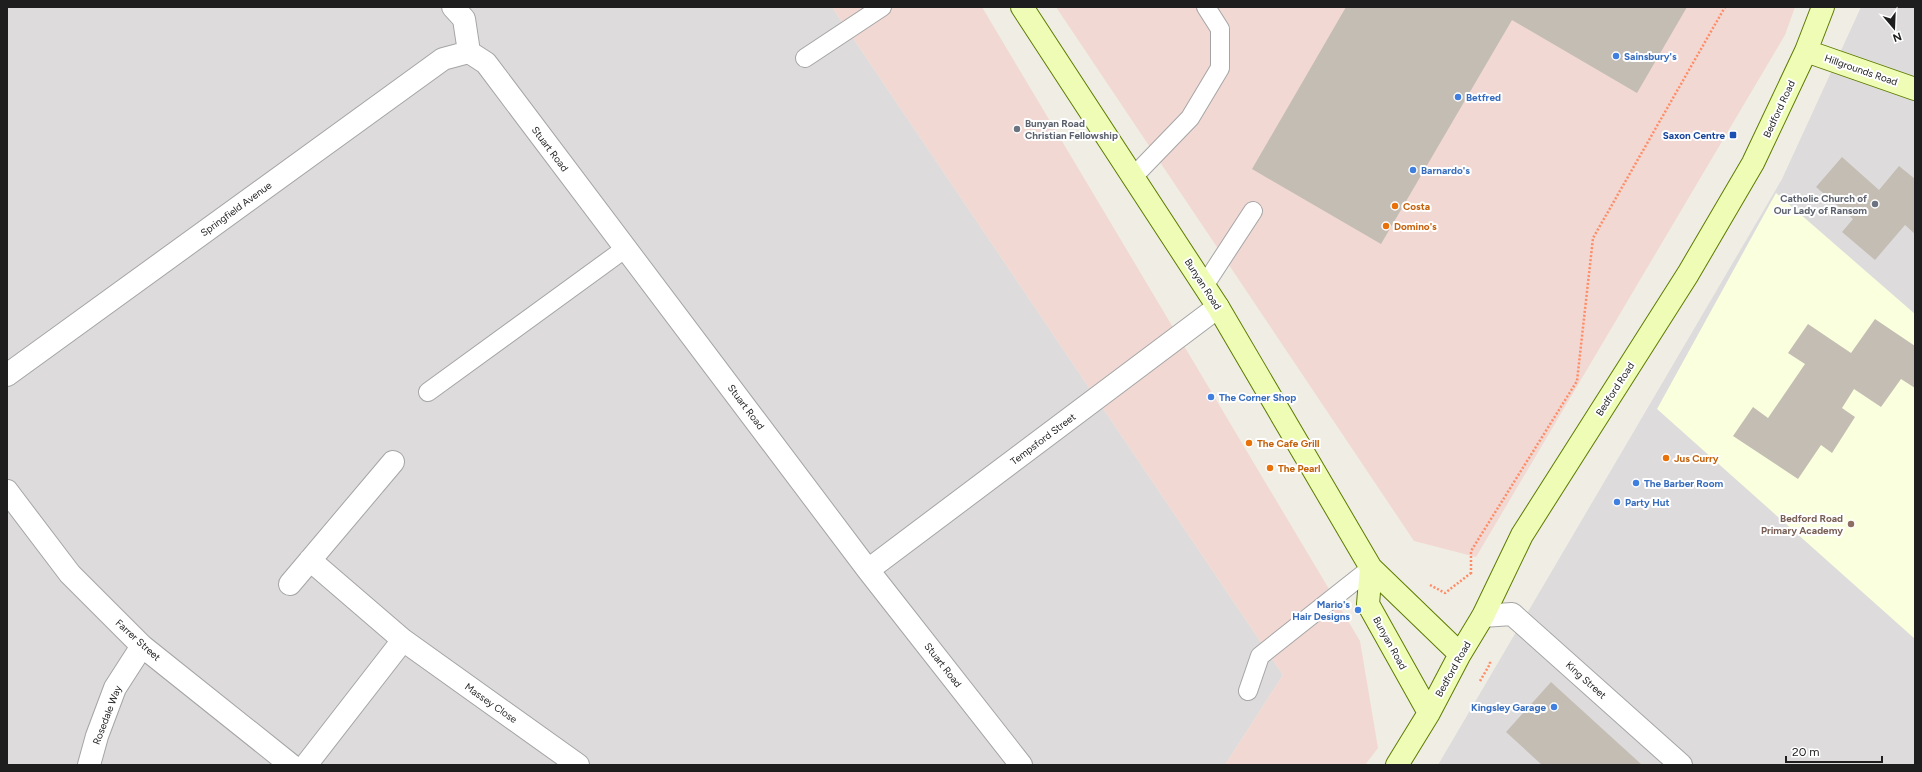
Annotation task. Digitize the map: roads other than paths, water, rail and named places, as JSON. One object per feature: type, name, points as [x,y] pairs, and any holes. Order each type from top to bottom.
[{"type":"street","points":[[453,7],[464,19],[469,52]]},
{"type":"street","name":"Bunyan Road","points":[[1022,7],[1218,307],[1371,568],[1460,654]]},
{"type":"street","name":"Bedford Road","points":[[1397,765],[1429,713],[1460,654],[1483,616],[1522,535],[1688,274],[1753,162],[1806,51],[1823,7]]},
{"type":"street","name":"Hillgrounds Road","points":[[1806,51],[1915,89]]},
{"type":"street","name":"Stuart Road","points":[[469,52],[486,64],[868,570],[1021,765]]},
{"type":"street","name":"Springfield Avenue","points":[[7,375],[443,59],[469,52]]},
{"type":"street","name":"Tempsford Street","points":[[868,570],[1218,307]]},
{"type":"street","points":[[290,584],[393,462]]},
{"type":"street","name":"Farrer Street","points":[[7,491],[70,574],[142,646],[291,765]]},
{"type":"street","name":"Massey Close","points":[[310,560],[403,640],[578,765]]},
{"type":"street","name":"Bunyan Road","points":[[1371,568],[1368,604],[1429,713]]},
{"type":"street","name":"King Street","points":[[1483,616],[1512,614],[1681,765]]},
{"type":"street","points":[[306,765],[403,640]]},
{"type":"street","name":"Rosedale Way","points":[[89,765],[97,736],[115,688],[142,646]]},
{"type":"lane","points":[[805,58],[882,7]]},
{"type":"lane","points":[[1133,177],[1190,118],[1220,68],[1220,28],[1206,7]]},
{"type":"lane","points":[[1204,286],[1253,212]]},
{"type":"lane","points":[[428,392],[626,248]]},
{"type":"lane","points":[[1248,691],[1260,656],[1371,568]]},
{"type":"place","name":"Sainsbury's","points":[[1616,56]]},
{"type":"place","name":"Betfred","points":[[1458,97]]},
{"type":"place","name":"Bunyan Road Christian Fellowship","points":[[1017,129]]},
{"type":"place","name":"Saxon Centre","points":[[1733,135]]},
{"type":"place","name":"Barnardo's","points":[[1413,170]]},
{"type":"place","name":"Catholic Church of Our Lady of Ransom","points":[[1875,204]]},
{"type":"place","name":"Costa","points":[[1395,206]]},
{"type":"place","name":"Domino's","points":[[1386,226]]},
{"type":"place","name":"The Corner Shop","points":[[1211,397]]},
{"type":"place","name":"The Cafe Grill","points":[[1249,443]]},
{"type":"place","name":"Jus Curry","points":[[1666,458]]},
{"type":"place","name":"The Pearl","points":[[1270,468]]},
{"type":"place","name":"The Barber Room","points":[[1636,483]]},
{"type":"place","name":"Party Hut","points":[[1617,502]]},
{"type":"place","name":"Bedford Road Primary Academy","points":[[1851,524]]},
{"type":"place","name":"Mario's Hair Designs","points":[[1358,610]]},
{"type":"place","name":"Kingsley Garage","points":[[1554,707]]}]
